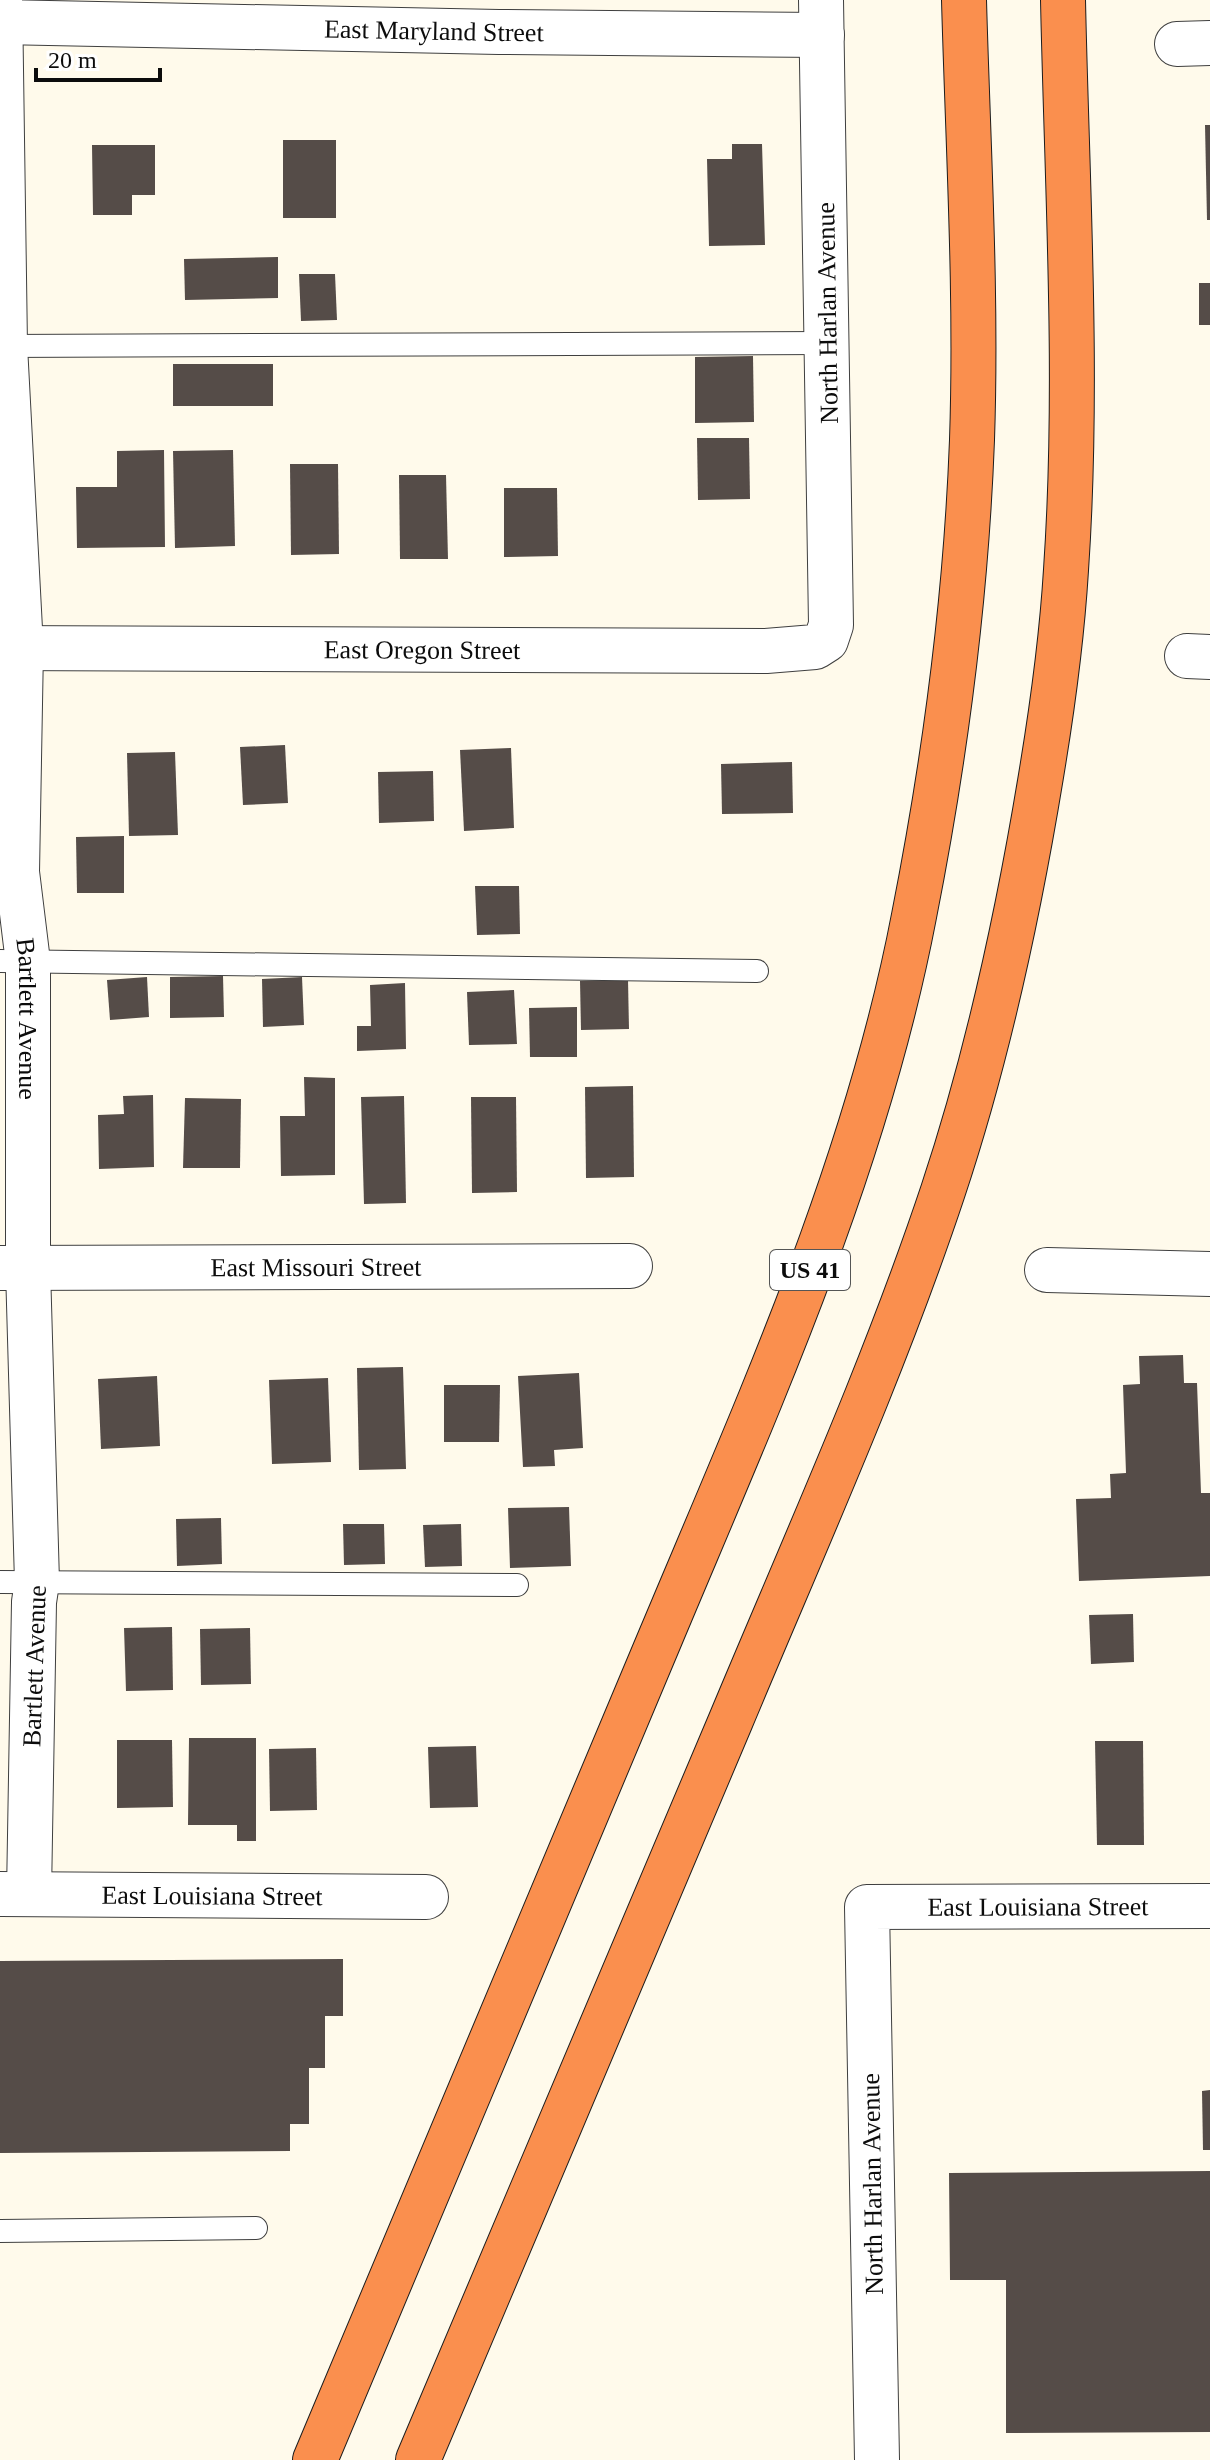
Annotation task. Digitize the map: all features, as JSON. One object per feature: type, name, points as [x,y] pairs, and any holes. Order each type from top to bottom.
[{"type":"highway","name":"US 41","points":[[315,2460],[771,1372],[853,1149],[882,1047],[913,922],[937,788],[954,669],[964,567],[972,408],[964,0]]},
{"type":"highway","points":[[418,2460],[844,1451],[912,1281],[945,1186],[973,1090],[1003,973],[1024,873],[1042,768],[1066,574],[1071,345],[1063,0]]},
{"type":"street","name":"East Maryland Street","points":[[1,15],[499,32],[821,18]]},
{"type":"street","name":"Bartlett Avenue","points":[[1,15],[3,346],[17,872],[14,1269],[18,1582],[34,1602],[14,1894]]},
{"type":"street","name":"North Harlan Avenue","points":[[821,18],[831,625]]},
{"type":"street","name":"East Oregon Street","points":[[10,648],[766,651],[815,647],[826,640],[831,625]]},
{"type":"street","name":"East Missouri Street","points":[[14,1269],[630,1266]]},
{"type":"street","points":[[1047,1270],[1210,1274]]},
{"type":"street","name":"East Louisiana Street","points":[[14,1894],[426,1897]]},
{"type":"street","name":"East Louisiana Street","points":[[867,1907],[1210,1906]]},
{"type":"street","name":"North Harlan Avenue","points":[[867,1907],[877,2460]]},
{"type":"lane","points":[[3,346],[828,343]]},
{"type":"lane","points":[[14,961],[757,971]]},
{"type":"lane","points":[[18,1582],[517,1585]]},
{"type":"lane","points":[[0,2231],[256,2228]]},
{"type":"building","points":[[1205,125],[1210,125],[1210,220],[1207,220]]},
{"type":"building","points":[[283,140],[336,140],[336,218],[283,218]]},
{"type":"building","points":[[732,144],[762,144],[765,245],[709,246],[707,159],[732,159]]},
{"type":"building","points":[[92,145],[155,145],[155,195],[132,195],[132,215],[93,215]]},
{"type":"building","points":[[278,257],[278,298],[185,300],[184,259]]},
{"type":"building","points":[[299,274],[335,274],[337,320],[301,321]]},
{"type":"building","points":[[1199,283],[1210,283],[1210,325],[1199,325]]},
{"type":"building","points":[[753,356],[754,422],[695,423],[695,357]]},
{"type":"building","points":[[173,364],[273,364],[273,406],[173,406]]},
{"type":"building","points":[[697,438],[749,438],[750,499],[698,500]]},
{"type":"building","points":[[164,450],[165,547],[77,548],[76,487],[117,487],[117,451]]},
{"type":"building","points":[[233,450],[235,546],[175,548],[173,451]]},
{"type":"building","points":[[290,464],[338,464],[339,554],[291,555]]},
{"type":"building","points":[[399,475],[446,475],[448,559],[400,559]]},
{"type":"building","points":[[504,488],[557,488],[558,556],[504,557]]},
{"type":"building","points":[[285,745],[288,803],[243,805],[240,747]]},
{"type":"building","points":[[511,748],[514,828],[464,831],[460,750]]},
{"type":"building","points":[[175,752],[178,835],[129,836],[127,753]]},
{"type":"building","points":[[792,762],[793,813],[722,814],[721,764]]},
{"type":"building","points":[[433,771],[434,821],[379,823],[378,772]]},
{"type":"building","points":[[124,836],[124,893],[77,893],[76,837]]},
{"type":"building","points":[[475,886],[519,886],[520,934],[477,935]]},
{"type":"building","points":[[223,976],[224,1017],[170,1018],[170,977]]},
{"type":"building","points":[[147,977],[149,1017],[110,1020],[107,980]]},
{"type":"building","points":[[302,977],[304,1025],[263,1027],[262,979]]},
{"type":"building","points":[[628,980],[629,1029],[581,1030],[580,981]]},
{"type":"building","points":[[405,983],[406,1049],[357,1051],[357,1026],[371,1026],[370,985]]},
{"type":"building","points":[[514,990],[517,1044],[469,1045],[467,992]]},
{"type":"building","points":[[577,1007],[577,1057],[530,1057],[529,1008]]},
{"type":"building","points":[[304,1077],[335,1078],[335,1175],[281,1176],[280,1116],[305,1116]]},
{"type":"building","points":[[633,1086],[634,1177],[586,1178],[585,1087]]},
{"type":"building","points":[[153,1095],[154,1167],[99,1169],[98,1115],[124,1114],[123,1096]]},
{"type":"building","points":[[404,1096],[406,1203],[364,1204],[361,1097]]},
{"type":"building","points":[[471,1097],[516,1097],[517,1192],[472,1193]]},
{"type":"building","points":[[185,1098],[241,1099],[240,1168],[183,1168]]},
{"type":"building","points":[[1183,1355],[1184,1383],[1197,1383],[1201,1493],[1210,1493],[1210,1576],[1079,1581],[1076,1499],[1111,1498],[1110,1474],[1126,1473],[1123,1385],[1140,1384],[1139,1356]]},
{"type":"building","points":[[403,1367],[406,1469],[359,1470],[357,1368]]},
{"type":"building","points":[[579,1373],[583,1448],[554,1450],[555,1466],[523,1467],[518,1376]]},
{"type":"building","points":[[157,1376],[160,1446],[101,1449],[98,1379]]},
{"type":"building","points":[[328,1378],[331,1462],[272,1464],[269,1380]]},
{"type":"building","points":[[444,1385],[500,1385],[499,1442],[444,1442]]},
{"type":"building","points":[[569,1507],[571,1566],[510,1568],[508,1508]]},
{"type":"building","points":[[221,1518],[222,1564],[177,1566],[176,1519]]},
{"type":"building","points":[[343,1524],[384,1524],[385,1564],[344,1565]]},
{"type":"building","points":[[461,1524],[462,1566],[425,1567],[423,1525]]},
{"type":"building","points":[[1133,1614],[1134,1662],[1091,1664],[1089,1615]]},
{"type":"building","points":[[172,1627],[173,1690],[126,1691],[124,1628]]},
{"type":"building","points":[[250,1628],[251,1684],[201,1685],[200,1629]]},
{"type":"building","points":[[189,1738],[256,1738],[256,1841],[237,1841],[237,1825],[188,1825]]},
{"type":"building","points":[[117,1740],[172,1740],[173,1807],[117,1808]]},
{"type":"building","points":[[1095,1741],[1143,1741],[1144,1845],[1097,1845]]},
{"type":"building","points":[[476,1746],[478,1807],[430,1808],[428,1747]]},
{"type":"building","points":[[316,1748],[317,1810],[270,1811],[269,1749]]},
{"type":"building","points":[[343,1959],[343,2016],[325,2016],[325,2068],[309,2068],[309,2124],[290,2124],[290,2151],[0,2153],[0,1961]]},
{"type":"building","points":[[1210,2090],[1210,2150],[1203,2150],[1202,2091]]},
{"type":"building","points":[[1210,2171],[1210,2432],[1006,2433],[1006,2280],[950,2280],[949,2173]]}]
